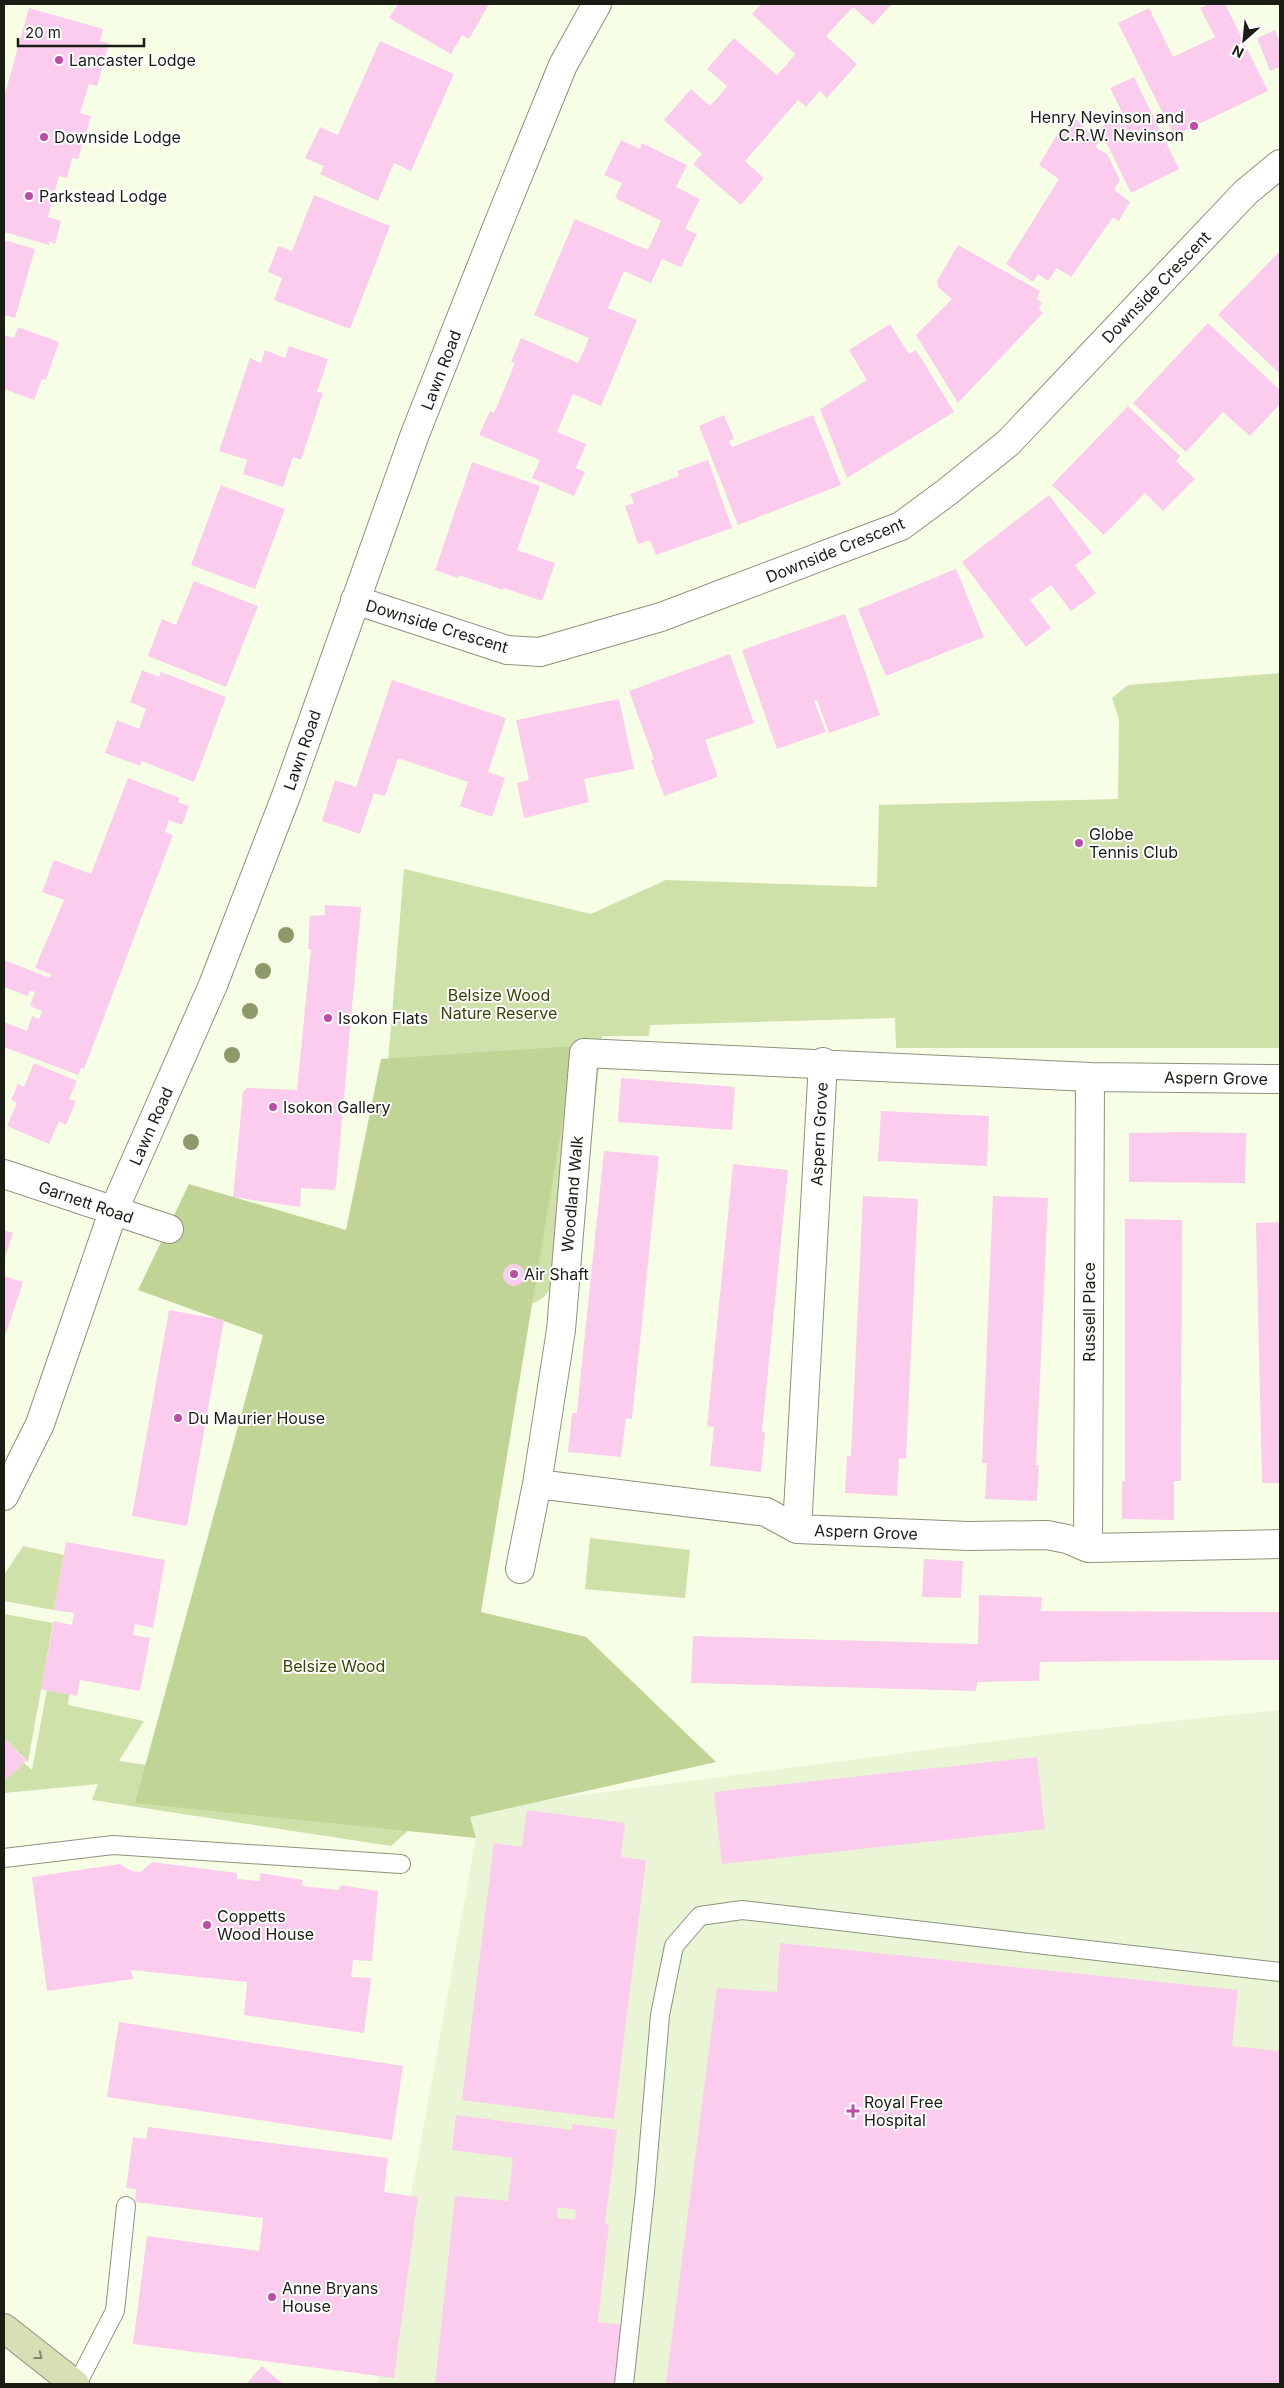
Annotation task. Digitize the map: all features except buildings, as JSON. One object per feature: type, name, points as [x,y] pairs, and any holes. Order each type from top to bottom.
[{"type":"main road","points":[[4,2328],[76,2384]]},
{"type":"street","name":"Lawn Road","points":[[4,1496],[40,1424],[113,1212],[213,985],[286,796],[416,434],[499,223],[563,65],[597,4]]},
{"type":"street","name":"Downside Crescent","points":[[355,600],[499,647],[540,652],[661,618],[902,526],[1008,443],[1246,192],[1280,164]]},
{"type":"street","name":"Aspern Grove","points":[[584,1053],[822,1062],[1090,1077],[1280,1079]]},
{"type":"street","name":"Woodland Walk","points":[[520,1569],[537,1484],[561,1330],[584,1053]]},
{"type":"street","name":"Aspern Grove","points":[[822,1062],[797,1529],[969,1536],[1047,1535],[1067,1539],[1088,1548],[1280,1544]]},
{"type":"street","name":"Russell Place","points":[[1088,1548],[1090,1077]]},
{"type":"street","name":"Garnett Road","points":[[4,1174],[113,1212],[169,1229]]},
{"type":"street","points":[[537,1484],[766,1512],[797,1529]]},
{"type":"lane","points":[[4,1858],[113,1845],[401,1864]]},
{"type":"lane","points":[[624,2384],[645,2192],[660,2015],[674,1946],[700,1916],[742,1910],[1280,1972]]},
{"type":"lane","points":[[76,2384],[115,2311],[126,2206]]},
{"type":"shaded area","name":"Royal Free Hospital","points":[[1280,1710],[1280,2384],[377,2384],[476,1838],[470,1817],[492,1807],[1048,1734]]},
{"type":"green space","name":"Globe Tennis Club","points":[[1280,673],[1280,1048],[896,1048],[895,1018],[650,1025],[649,1036],[602,1036],[594,1115],[576,1154],[554,1279],[549,1290],[539,1300],[523,1306],[350,1246],[382,1136],[404,869],[591,914],[666,880],[877,887],[879,805],[1118,799],[1119,719],[1112,698],[1128,685]]},
{"type":"green space","name":"Belsize Wood","points":[[575,1046],[481,1612],[586,1637],[716,1762],[470,1817],[476,1838],[135,1803],[263,1335],[138,1290],[189,1184],[346,1230],[381,1059]]},
{"type":"green space","points":[[590,1538],[690,1550],[685,1598],[585,1589]]},
{"type":"green space","points":[[23,1546],[64,1555],[54,1610],[4,1601],[4,1575]]},
{"type":"green space","points":[[4,1614],[53,1623],[28,1762],[4,1738]]},
{"type":"green space","points":[[47,1690],[69,1694],[68,1705],[144,1721],[119,1761],[435,1806],[391,1846],[92,1800],[98,1784],[4,1793],[4,1781],[24,1763],[32,1770]]},
{"type":"place","name":"Lancaster Lodge","points":[[59,60]]},
{"type":"place","name":"Henry Nevinson and C.R.W. Nevinson","points":[[1194,126]]},
{"type":"place","name":"Downside Lodge","points":[[44,137]]},
{"type":"place","name":"Parkstead Lodge","points":[[29,196]]},
{"type":"place","name":"Globe Tennis Club","points":[[1079,843]]},
{"type":"place","name":"Isokon Flats","points":[[328,1018]]},
{"type":"place","name":"Isokon Gallery","points":[[273,1107]]},
{"type":"place","name":"Air Shaft","points":[[514,1274]]},
{"type":"place","name":"Du Maurier House","points":[[178,1418]]},
{"type":"place","name":"Coppetts Wood House","points":[[207,1925]]},
{"type":"place","name":"Royal Free Hospital","points":[[853,2111]]},
{"type":"place","name":"Anne Bryans House","points":[[272,2297]]},
{"type":"park label","name":"Belsize Wood Nature Reserve","points":[[499,1004]]}]
